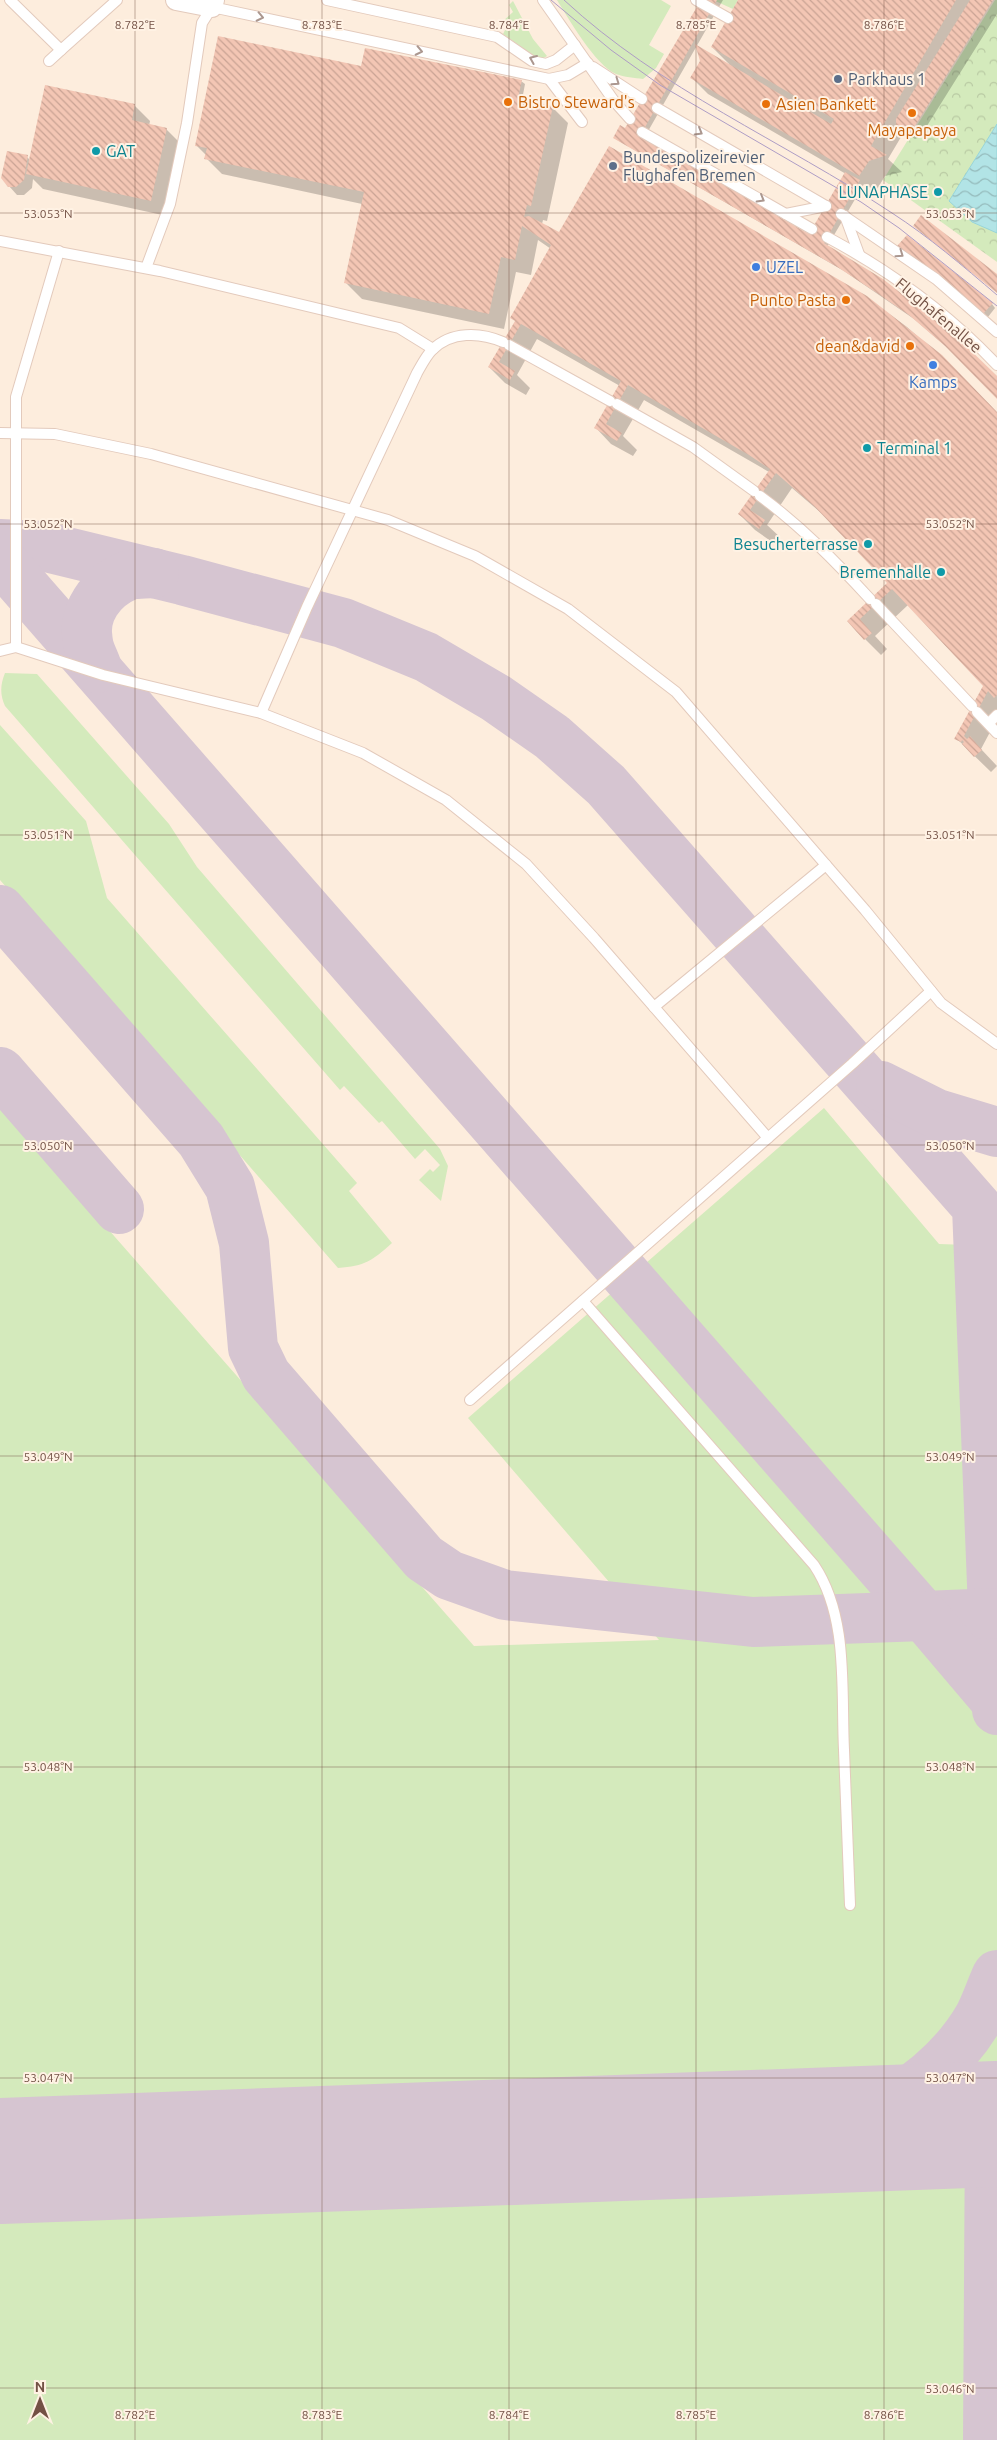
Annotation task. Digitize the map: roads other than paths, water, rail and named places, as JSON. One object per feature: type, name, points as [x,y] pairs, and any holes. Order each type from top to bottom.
[{"type":"street","points":[[176,0],[213,4]]},
{"type":"lane","points":[[10,0],[61,50]]},
{"type":"lane","points":[[49,61],[117,0]]},
{"type":"lane","points":[[327,0],[497,37],[532,61],[546,64],[556,60],[575,45]]},
{"type":"lane","points":[[544,0],[614,101],[630,119]]},
{"type":"lane","points":[[696,0],[728,18]]},
{"type":"lane","points":[[146,268],[170,204],[202,23],[213,4],[549,79],[568,75],[589,64]]},
{"type":"lane","points":[[589,64],[642,99]]},
{"type":"lane","points":[[549,79],[582,122]]},
{"type":"lane","points":[[656,108],[826,206],[786,214]]},
{"type":"lane","points":[[642,132],[812,228]]},
{"type":"lane","name":"Flughafenallee","points":[[858,254],[843,215],[936,279],[997,332]]},
{"type":"lane","name":"Flughafenallee","points":[[827,237],[858,254],[911,288],[953,323],[997,365]]},
{"type":"lane","points":[[0,241],[146,268],[399,328],[433,349]]},
{"type":"lane","points":[[16,647],[16,397],[59,252]]},
{"type":"lane","points":[[260,713],[417,373],[433,349],[460,335],[488,335],[614,402],[693,447],[782,512],[818,545],[997,733]]},
{"type":"lane","points":[[0,433],[56,434],[151,454],[388,520],[475,556],[568,610],[676,692],[826,865],[940,1003],[997,1044]]},
{"type":"lane","points":[[0,652],[16,647],[103,675],[260,713],[363,753],[446,800],[526,864],[768,1138]]},
{"type":"lane","points":[[989,724],[997,715]]},
{"type":"lane","points":[[654,1007],[826,865]]},
{"type":"lane","points":[[470,1400],[768,1138],[931,991]]},
{"type":"lane","points":[[583,1301],[814,1565],[824,1580],[831,1597],[840,1647],[850,1905]]},
{"type":"water","points":[[997,124],[997,233],[972,222],[949,201]]},
{"type":"tram line","points":[[551,0],[611,50],[660,85],[861,202],[899,228],[997,306]]},
{"type":"tram line","points":[[564,0],[601,32],[682,88],[851,187],[906,222],[946,252],[997,295]]},
{"type":"place","name":"Parkhaus 1","points":[[838,79]]},
{"type":"place","name":"Bistro Steward's","points":[[508,102]]},
{"type":"place","name":"Asien Bankett","points":[[766,104]]},
{"type":"place","name":"Mayapapaya","points":[[912,113]]},
{"type":"place","name":"GAT","points":[[96,151]]},
{"type":"place","name":"Bundespolizeirevier Flughafen Bremen","points":[[613,166]]},
{"type":"place","name":"LUNAPHASE","points":[[938,192]]},
{"type":"place","name":"UZEL","points":[[756,267]]},
{"type":"place","name":"Punto Pasta","points":[[846,300]]},
{"type":"place","name":"dean&david","points":[[910,346]]},
{"type":"place","name":"Kamps","points":[[933,365]]},
{"type":"place","name":"Terminal 1","points":[[867,448]]},
{"type":"place","name":"Besucherterrasse","points":[[868,544]]},
{"type":"place","name":"Bremenhalle","points":[[941,572]]}]
